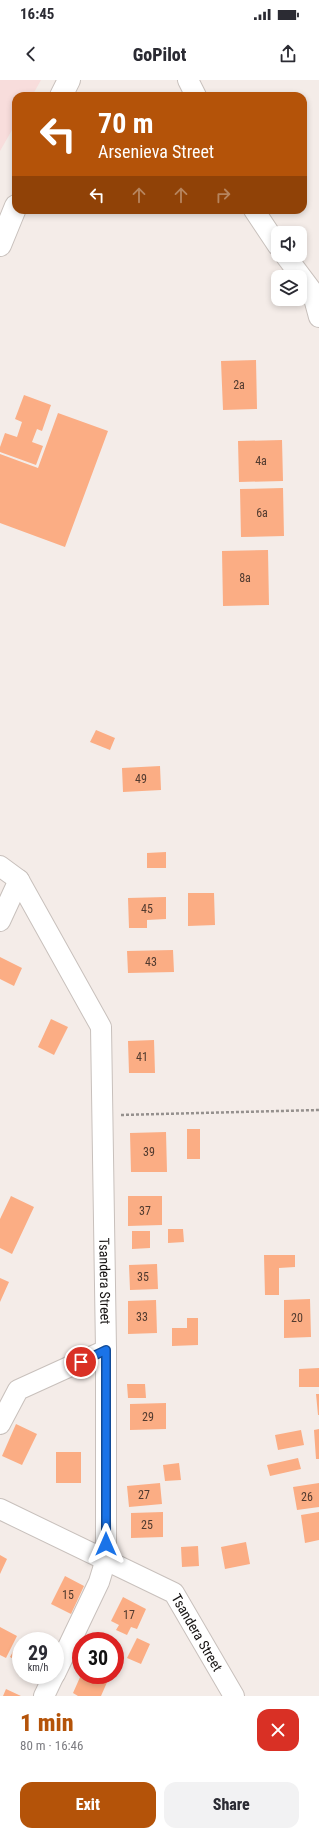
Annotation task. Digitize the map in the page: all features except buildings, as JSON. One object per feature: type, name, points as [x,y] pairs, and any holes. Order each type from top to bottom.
[{"type":"main road","points":[[63,92],[69,80]]},
{"type":"main road","points":[[0,245],[13,214]]},
{"type":"street","points":[[188,80],[194,92]]},
{"type":"street","points":[[257,214],[271,236]]},
{"type":"street","points":[[291,262],[315,291],[319,317]]},
{"type":"street","points":[[0,866],[19,880],[0,921]]},
{"type":"street","name":"Tsandera Street","points":[[19,880],[101,1027],[106,1350],[106,1559]]},
{"type":"street","points":[[0,1424],[18,1390],[106,1350]]},
{"type":"street","name":"Tsandera Street","points":[[0,1509],[174,1593],[234,1696]]},
{"type":"street","points":[[64,1655],[99,1582],[106,1559]]},
{"type":"street","points":[[44,1696],[50,1684]]},
{"type":"path","points":[[102,1116],[319,1110]]},
{"type":"shaded area","points":[[0,80],[41,80],[34,92],[12,92],[12,130],[0,151]]},
{"type":"route","points":[[81,1362],[106,1350],[106,1544]]}]
